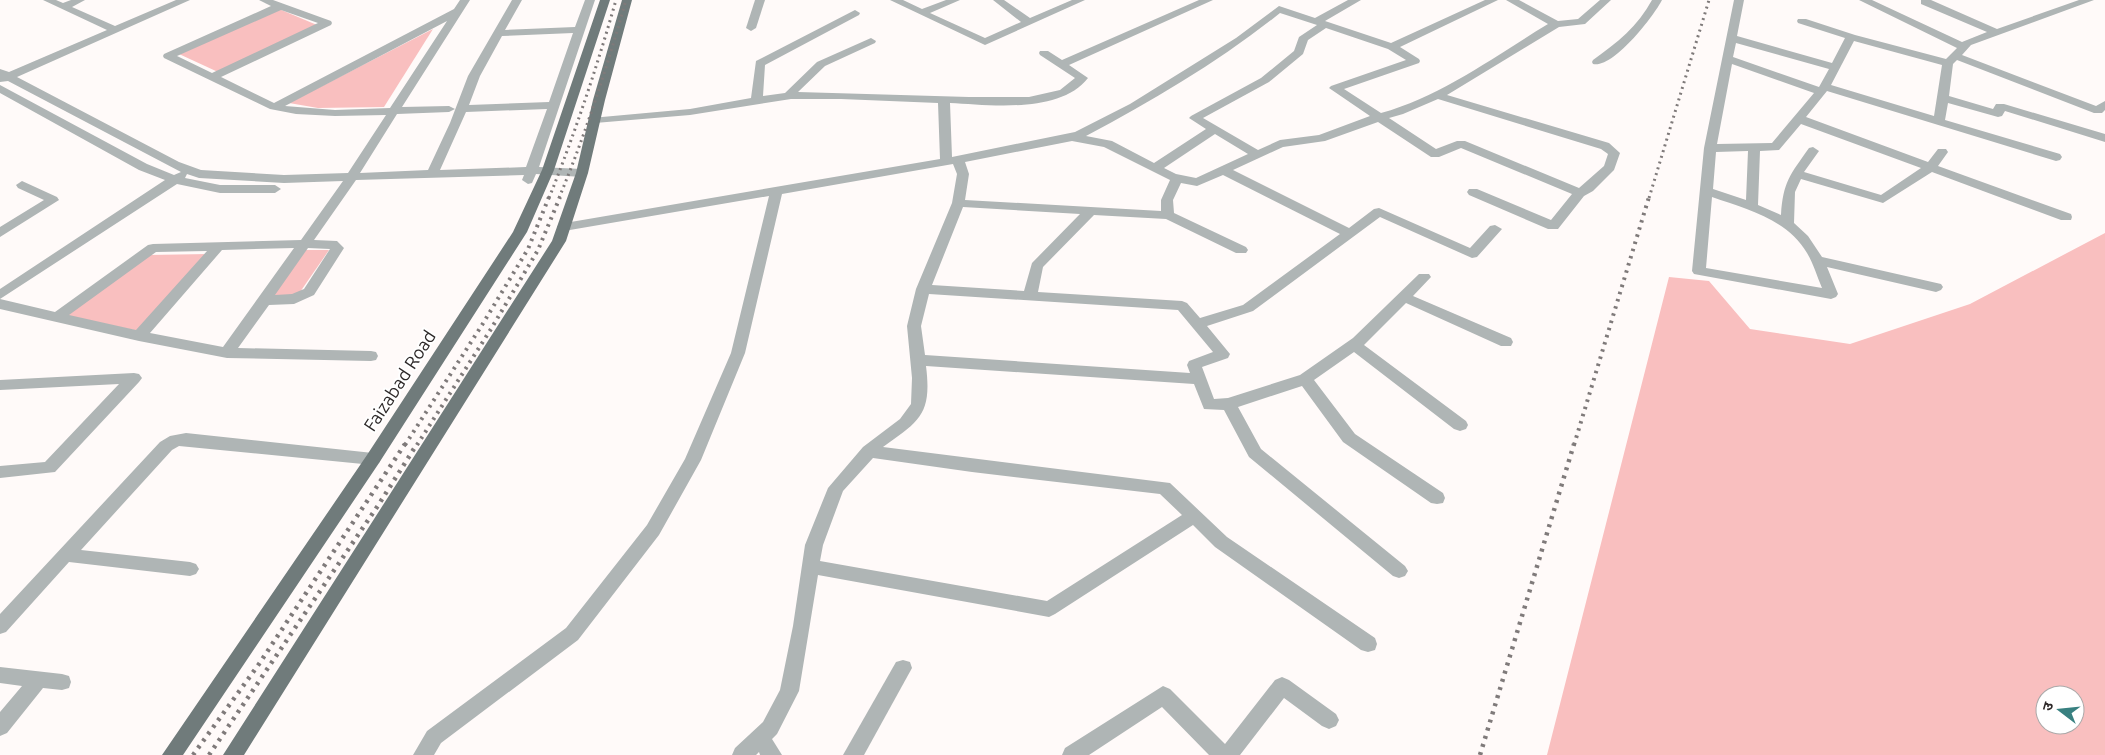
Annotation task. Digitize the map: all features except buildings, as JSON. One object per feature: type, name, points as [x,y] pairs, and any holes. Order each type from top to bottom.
[{"type":"main road","name":"Faizabad Road","points":[[172,755],[373,459],[520,232],[537,176],[605,0]]},
{"type":"main road","points":[[233,755],[559,241],[582,173],[627,0]]},
{"type":"street","points":[[48,0],[115,30]]},
{"type":"street","points":[[63,7],[80,0]]},
{"type":"street","points":[[3,76],[185,0]]},
{"type":"street","points":[[213,77],[326,23],[264,0]]},
{"type":"street","points":[[432,174],[474,76],[518,0]]},
{"type":"street","points":[[537,176],[554,104],[590,0]]},
{"type":"street","points":[[751,28],[760,0]]},
{"type":"street","points":[[895,0],[985,42],[1080,0]]},
{"type":"street","points":[[922,12],[955,0]]},
{"type":"street","points":[[998,0],[1029,23]]},
{"type":"street","points":[[1061,64],[1208,0]]},
{"type":"street","points":[[1257,154],[1195,118],[1264,80],[1299,52],[1302,39],[1321,23],[1356,0]]},
{"type":"street","points":[[1392,47],[1492,0]]},
{"type":"street","points":[[1511,0],[1556,24]]},
{"type":"street","points":[[1071,136],[1108,144],[1177,178],[1197,182],[1280,144],[1321,138],[1399,112],[1438,94],[1556,24],[1581,22],[1606,0]]},
{"type":"street","points":[[1597,62],[1629,39],[1648,18],[1658,0]]},
{"type":"street","points":[[1706,191],[1780,217],[1801,236],[1816,260],[1832,294],[1699,271],[1706,191],[1710,148],[1739,0]]},
{"type":"street","points":[[1864,0],[1964,46]]},
{"type":"street","points":[[1939,121],[1952,59],[1967,43],[2089,0]]},
{"type":"street","points":[[1924,1],[1997,33]]},
{"type":"street","points":[[274,107],[460,3]]},
{"type":"street","points":[[227,353],[348,182],[460,3]]},
{"type":"street","points":[[564,227],[952,161],[1079,134],[1134,106],[1240,40],[1276,3],[1321,23],[1392,47],[1416,61],[1335,88],[1435,154],[1461,144],[1580,193]]},
{"type":"street","points":[[280,6],[168,56],[274,107],[316,112],[449,109]]},
{"type":"street","points":[[757,100],[760,64],[855,13]]},
{"type":"street","points":[[1802,21],[1851,36],[1952,59],[2098,111],[2105,104]]},
{"type":"street","points":[[499,33],[580,30]]},
{"type":"street","points":[[1710,148],[1754,146],[1775,148],[1823,89],[1851,36]]},
{"type":"street","points":[[1731,38],[1835,67]]},
{"type":"street","points":[[787,97],[821,64],[872,41]]},
{"type":"street","points":[[595,120],[703,111],[757,100],[787,97],[820,95],[1017,101],[1050,97],[1074,88],[1082,78],[1044,53]]},
{"type":"street","points":[[1728,58],[1823,89],[2056,156]]},
{"type":"street","points":[[3,76],[175,165],[200,174],[233,178],[348,182],[432,174],[537,176]]},
{"type":"street","points":[[0,88],[143,167],[175,180],[220,189],[582,173]]},
{"type":"street","points":[[1438,94],[1481,110],[1605,146],[1614,153],[1610,167],[1589,188],[1580,193],[1553,226],[1473,192]]},
{"type":"street","points":[[1943,98],[1998,114],[2000,106],[2105,138]]},
{"type":"street","points":[[742,755],[770,728],[789,691],[814,545],[836,488],[876,444],[906,423],[919,405],[920,378],[914,326],[923,290],[958,203],[963,174],[952,161],[944,100]]},
{"type":"street","points":[[461,109],[554,104]]},
{"type":"street","points":[[1799,119],[2066,218]]},
{"type":"street","points":[[1155,168],[1215,130]]},
{"type":"street","points":[[1752,207],[1754,146]]},
{"type":"street","points":[[1787,223],[1789,192],[1797,174],[1813,151]]},
{"type":"street","points":[[1797,174],[1882,199],[1930,168],[1942,152]]},
{"type":"street","points":[[0,295],[189,170]]},
{"type":"street","points":[[1224,170],[1350,234]]},
{"type":"street","points":[[1168,215],[1167,200],[1177,178]]},
{"type":"street","points":[[0,233],[53,200],[22,185]]},
{"type":"street","points":[[423,755],[434,737],[572,634],[652,530],[693,460],[738,353],[776,192]]},
{"type":"street","points":[[958,203],[1168,215],[1242,250]]},
{"type":"street","points":[[1030,296],[1037,266],[1090,210]]},
{"type":"street","points":[[1197,324],[1248,308],[1379,212],[1472,254],[1495,228]]},
{"type":"street","points":[[57,317],[153,248],[332,244],[337,248],[309,292],[294,299],[266,300]]},
{"type":"street","points":[[139,336],[219,246]]},
{"type":"street","points":[[1816,260],[1936,287]]},
{"type":"street","points":[[923,290],[1182,306],[1223,354],[1194,364],[1209,405],[1229,404],[1305,379],[1354,345],[1424,277]]},
{"type":"street","points":[[1404,297],[1506,342]]},
{"type":"street","points":[[0,304],[139,336],[227,353],[371,356]]},
{"type":"street","points":[[1354,345],[1460,425]]},
{"type":"street","points":[[918,360],[1199,379]]},
{"type":"street","points":[[0,385],[134,378],[49,468],[0,472]]},
{"type":"street","points":[[1305,379],[1349,438],[1437,498]]},
{"type":"street","points":[[1229,404],[1255,453],[1399,571]]},
{"type":"street","points":[[0,626],[166,446],[176,440],[186,439],[373,459]]},
{"type":"street","points":[[869,452],[1164,488],[1221,542],[1368,644]]},
{"type":"street","points":[[811,567],[1049,609],[1194,516]]},
{"type":"street","points":[[67,555],[190,569]]},
{"type":"street","points":[[853,755],[903,668]]},
{"type":"street","points":[[0,675],[62,682]]},
{"type":"street","points":[[0,727],[38,680]]},
{"type":"street","points":[[1228,755],[1282,686],[1329,720]]},
{"type":"street","points":[[1072,755],[1163,695],[1222,755]]},
{"type":"street","points":[[760,738],[772,755]]},
{"type":"shaded area","points":[[279,9],[317,25],[218,72],[179,54]]},
{"type":"shaded area","points":[[433,29],[384,107],[318,108],[289,103]]},
{"type":"shaded area","points":[[2105,233],[2105,755],[1547,755],[1669,277],[1709,281],[1750,329],[1850,344],[1970,304]]},
{"type":"shaded area","points":[[306,250],[329,250],[298,295],[273,296]]},
{"type":"shaded area","points":[[208,254],[138,331],[65,315],[148,255]]},
{"type":"railway","points":[[549,198],[585,100],[616,0]]},
{"type":"railway","points":[[559,198],[596,100],[626,0]]},
{"type":"railway","points":[[1649,198],[1709,0]]},
{"type":"railway","points":[[405,445],[528,249],[549,197]]},
{"type":"railway","points":[[417,445],[491,329],[538,250],[560,197]]},
{"type":"railway","points":[[1574,445],[1649,197]]},
{"type":"railway","points":[[193,755],[259,664],[405,444]]},
{"type":"railway","points":[[209,755],[379,504],[417,444]]},
{"type":"railway","points":[[1480,755],[1574,444]]}]
